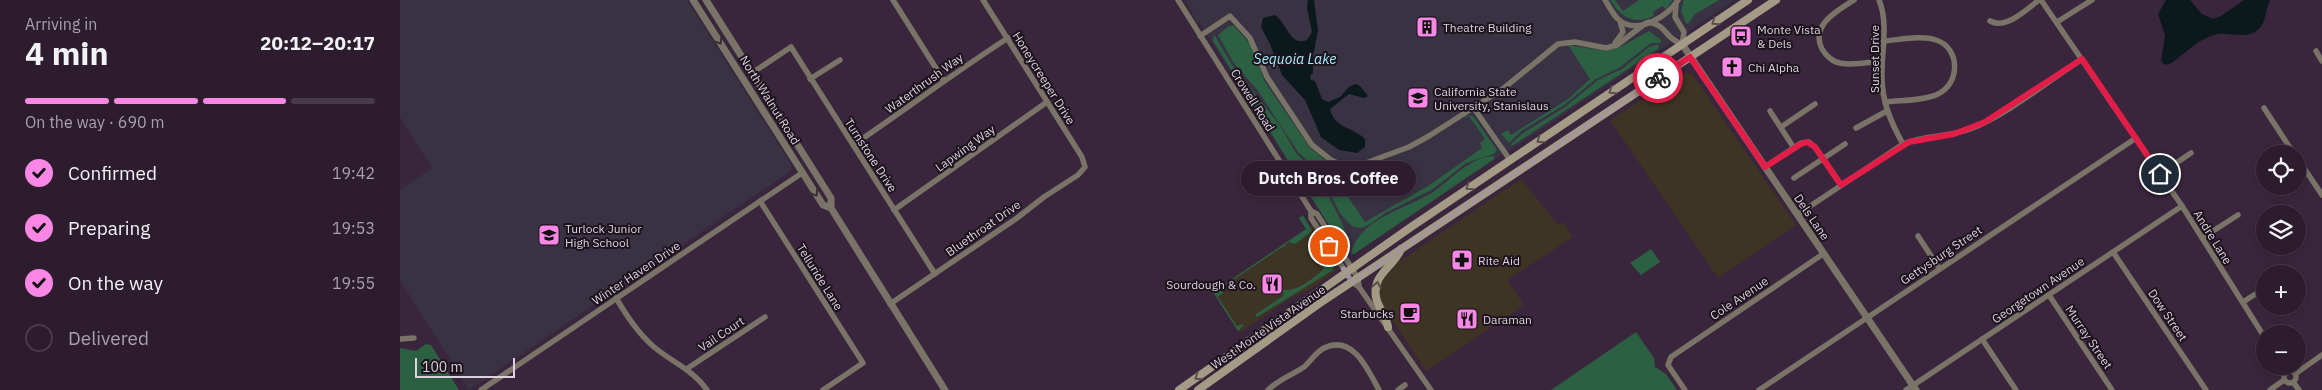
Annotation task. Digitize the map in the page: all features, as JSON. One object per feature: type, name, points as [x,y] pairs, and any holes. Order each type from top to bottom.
[{"type":"main road","name":"West Monte Vista Avenue","points":[[1179,390],[1510,160],[1748,0]]},
{"type":"main road","name":"West Monte Vista Avenue","points":[[1198,390],[1355,280],[1776,0]]},
{"type":"main road","points":[[1388,327],[1387,317],[1377,300],[1376,286],[1379,276],[1397,260],[1401,249]]},
{"type":"street","name":"North Walnut Road","points":[[693,0],[823,205],[831,208]]},
{"type":"street","name":"North Walnut Road","points":[[706,0],[831,198],[831,208],[945,390]]},
{"type":"street","points":[[893,0],[944,82]]},
{"type":"street","name":"Honeycreeper Drive","points":[[983,0],[1082,157],[1085,167]]},
{"type":"street","name":"Crowell Road","points":[[1178,0],[1311,211],[1317,214],[1349,271],[1431,390]]},
{"type":"street","points":[[1605,0],[1618,19],[1623,32],[1612,46]]},
{"type":"street","points":[[1854,0],[1825,21],[1820,35],[1823,50],[1832,60],[1840,63],[1882,61]]},
{"type":"street","name":"Sunset Drive","points":[[1879,0],[1884,20],[1882,61],[1885,102],[1903,144]]},
{"type":"street","points":[[1990,21],[1997,24],[2006,22],[2040,0]]},
{"type":"street","name":"Andre Lane","points":[[2040,0],[2057,22],[2182,206],[2257,325]]},
{"type":"street","points":[[2057,22],[2092,0]]},
{"type":"street","points":[[1200,36],[1230,16],[1250,38],[1267,77],[1308,141],[1321,154],[1342,166],[1360,166],[1389,152],[1413,145],[1518,78],[1558,44],[1570,41],[1600,47],[1612,46],[1667,12],[1678,1]]},
{"type":"street","points":[[1618,19],[1628,24],[1648,23],[1661,27],[1671,40],[1682,44],[1684,32],[1675,14],[1678,1]]},
{"type":"street","name":"Waterthrush Way","points":[[853,145],[1008,38]]},
{"type":"street","points":[[1883,41],[1924,38],[1938,40],[1950,51],[1955,68],[1948,86],[1938,94],[1885,102]]},
{"type":"street","name":"Dels Lane","points":[[1682,44],[1914,388]]},
{"type":"street","name":"Turnstone Drive","points":[[752,73],[791,47],[935,274]]},
{"type":"street","points":[[2316,51],[2322,60]]},
{"type":"street","points":[[1797,215],[1903,144],[1922,138],[1954,134],[1978,126],[2082,59]]},
{"type":"street","points":[[810,79],[840,60]]},
{"type":"street","name":"Lapwing Way","points":[[894,210],[1047,102]]},
{"type":"street","points":[[1780,127],[1815,104]]},
{"type":"street","points":[[1473,107],[1510,160]]},
{"type":"street","points":[[2264,108],[2288,145]]},
{"type":"street","points":[[1856,128],[1887,110]]},
{"type":"street","points":[[1770,111],[1794,148]]},
{"type":"street","name":"Gettysburg Street","points":[[1759,390],[2136,138]]},
{"type":"street","points":[[1765,167],[1802,143],[1810,143],[1823,158],[1841,185]]},
{"type":"street","points":[[1794,178],[1845,144]]},
{"type":"street","points":[[2160,174],[2191,153]]},
{"type":"street","name":"Bluethroat Drive","points":[[890,304],[1078,175],[1085,167]]},
{"type":"street","points":[[2306,171],[2322,195]]},
{"type":"street","name":"Winter Haven Drive","points":[[481,390],[802,173]]},
{"type":"street","name":"Telluride Lane","points":[[760,201],[863,363],[823,390]]},
{"type":"street","name":"Georgetown Avenue","points":[[1906,390],[1914,388],[1982,339],[2182,206]]},
{"type":"street","points":[[2202,238],[2238,215]]},
{"type":"street","points":[[1918,236],[1939,268]]},
{"type":"street","name":"Dow Street","points":[[2113,252],[2206,390]]},
{"type":"street","name":"Cole Avenue","points":[[1685,390],[1669,366],[1668,361],[1823,254]]},
{"type":"street","points":[[2243,302],[2256,294]]},
{"type":"street","name":"Murray Street","points":[[2049,295],[2112,390]]},
{"type":"street","points":[[616,298],[640,333],[663,354],[688,368],[707,390]]},
{"type":"street","name":"Vail Court","points":[[688,368],[766,317]]},
{"type":"street","points":[[400,339],[414,338]]},
{"type":"street","points":[[1982,339],[2016,390]]},
{"type":"street","points":[[1268,390],[1302,368],[1317,353],[1331,346],[1338,345],[1346,347],[1359,356],[1379,390]]},
{"type":"street","points":[[2306,366],[2322,355]]},
{"type":"street","points":[[2283,375],[2284,380]]},
{"type":"street","points":[[2293,382],[2295,375]]},
{"type":"street","points":[[2284,380],[2290,383],[2293,382]]},
{"type":"street","points":[[2270,390],[2284,380]]},
{"type":"street","points":[[2293,382],[2299,390]]},
{"type":"street","points":[[1398,390],[1405,385]]},
{"type":"shaded area","name":"Turlock Junior High School","points":[[400,0],[687,0],[791,164],[791,171],[469,390],[400,280],[400,190],[432,168],[400,117]]},
{"type":"shaded area","name":"California State University, Stanislaus","points":[[1185,0],[1735,0],[1351,256],[1346,253],[1199,22],[1196,21]]},
{"type":"shaded area","points":[[1686,72],[1692,74],[1796,225],[1718,278],[1610,120]]},
{"type":"shaded area","points":[[1521,179],[1558,225],[1563,222],[1573,237],[1507,280],[1524,305],[1426,371],[1381,303],[1379,292],[1381,282],[1399,262]]},
{"type":"shaded area","points":[[1312,225],[1337,265],[1337,270],[1312,288],[1289,299],[1239,333],[1213,292]]},
{"type":"green space","points":[[1610,0],[1615,0],[1623,11],[1639,0],[1673,0],[1666,9],[1662,6],[1653,12],[1654,16],[1647,19],[1634,20],[1619,11]]},
{"type":"green space","points":[[1684,0],[1719,0],[1695,14],[1688,24],[1681,11]]},
{"type":"green space","points":[[1229,26],[1234,26],[1251,45],[1265,82],[1310,148],[1329,163],[1357,172],[1358,176],[1342,188],[1365,222],[1428,186],[1482,148],[1480,143],[1485,139],[1469,116],[1473,116],[1497,150],[1494,154],[1466,163],[1433,189],[1385,213],[1369,225],[1360,228],[1352,226],[1341,215],[1319,172],[1298,152],[1258,91],[1233,62],[1218,35]]},
{"type":"green space","points":[[1649,31],[1661,40],[1660,43],[1651,43],[1619,68],[1596,79],[1564,105],[1521,131],[1509,143],[1501,134],[1508,130],[1511,135],[1568,99],[1590,79],[1568,45],[1606,51],[1620,47]]},
{"type":"green space","points":[[1214,34],[1232,65],[1279,124],[1296,153],[1317,173],[1342,223],[1349,242],[1349,252],[1346,252],[1213,41]]},
{"type":"green space","points":[[1659,45],[1658,49],[1512,146],[1511,144],[1523,133],[1565,107],[1598,80],[1622,69],[1649,47]]},
{"type":"green space","points":[[1494,156],[1494,159],[1354,254],[1351,253],[1356,240],[1375,222],[1425,197],[1477,160]]},
{"type":"green space","points":[[1303,215],[1312,231],[1295,244],[1289,242],[1285,245],[1287,248],[1284,246],[1221,288],[1223,293],[1218,297],[1237,326],[1243,324],[1238,331],[1213,292],[1306,229],[1299,218]]},
{"type":"green space","points":[[1321,244],[1334,264],[1333,270],[1257,317],[1255,315],[1283,296],[1284,293],[1279,286],[1282,289],[1292,290],[1309,281],[1323,270],[1324,261],[1316,247]]},
{"type":"green space","points":[[1651,249],[1660,262],[1641,275],[1630,263]]},
{"type":"green space","points":[[1636,332],[1654,358],[1655,367],[1666,374],[1677,390],[1551,390]]},
{"type":"green space","points":[[426,344],[431,345],[459,390],[400,390],[400,348],[416,351]]},
{"type":"water","name":"Sequoia Lake","points":[[1308,0],[1314,0],[1318,30],[1313,57],[1313,73],[1310,76],[1311,80],[1315,81],[1322,99],[1328,102],[1340,97],[1350,86],[1356,84],[1368,96],[1364,98],[1349,94],[1330,109],[1335,120],[1365,139],[1365,147],[1357,153],[1339,150],[1321,137],[1305,100],[1282,75],[1261,27],[1263,18],[1275,15],[1293,37],[1301,41],[1307,40],[1312,32],[1307,8]]},
{"type":"water","points":[[2166,0],[2190,0],[2202,14],[2213,19],[2221,16],[2244,0],[2270,0],[2263,23],[2255,32],[2245,35],[2218,34],[2205,38],[2172,63],[2165,65],[2161,61],[2165,35],[2158,14]]},
{"type":"way so far","points":[[1329,246],[1352,282],[1658,78]]},
{"type":"place","name":"Theatre Building","points":[[1427,27]]},
{"type":"place","name":"Monte Vista & Dels","points":[[1741,36]]},
{"type":"place","name":"Chi Alpha","points":[[1732,67]]},
{"type":"place","name":"California State University, Stanislaus","points":[[1418,98]]},
{"type":"place","name":"Turlock Junior High School","points":[[549,235]]},
{"type":"place","name":"Dutch Bros. Coffee","points":[[1329,246]]},
{"type":"place","name":"Rite Aid","points":[[1462,260]]},
{"type":"place","name":"Sourdough & Co.","points":[[1272,284]]},
{"type":"place","name":"Starbucks","points":[[1410,313]]},
{"type":"place","name":"Daraman","points":[[1467,319]]},
{"type":"route","points":[[1658,78],[1690,57],[1765,167],[1804,142],[1807,142],[1813,144],[1841,185],[1903,144],[1916,139],[1954,134],[1978,126],[2082,59],[2160,174]]}]
